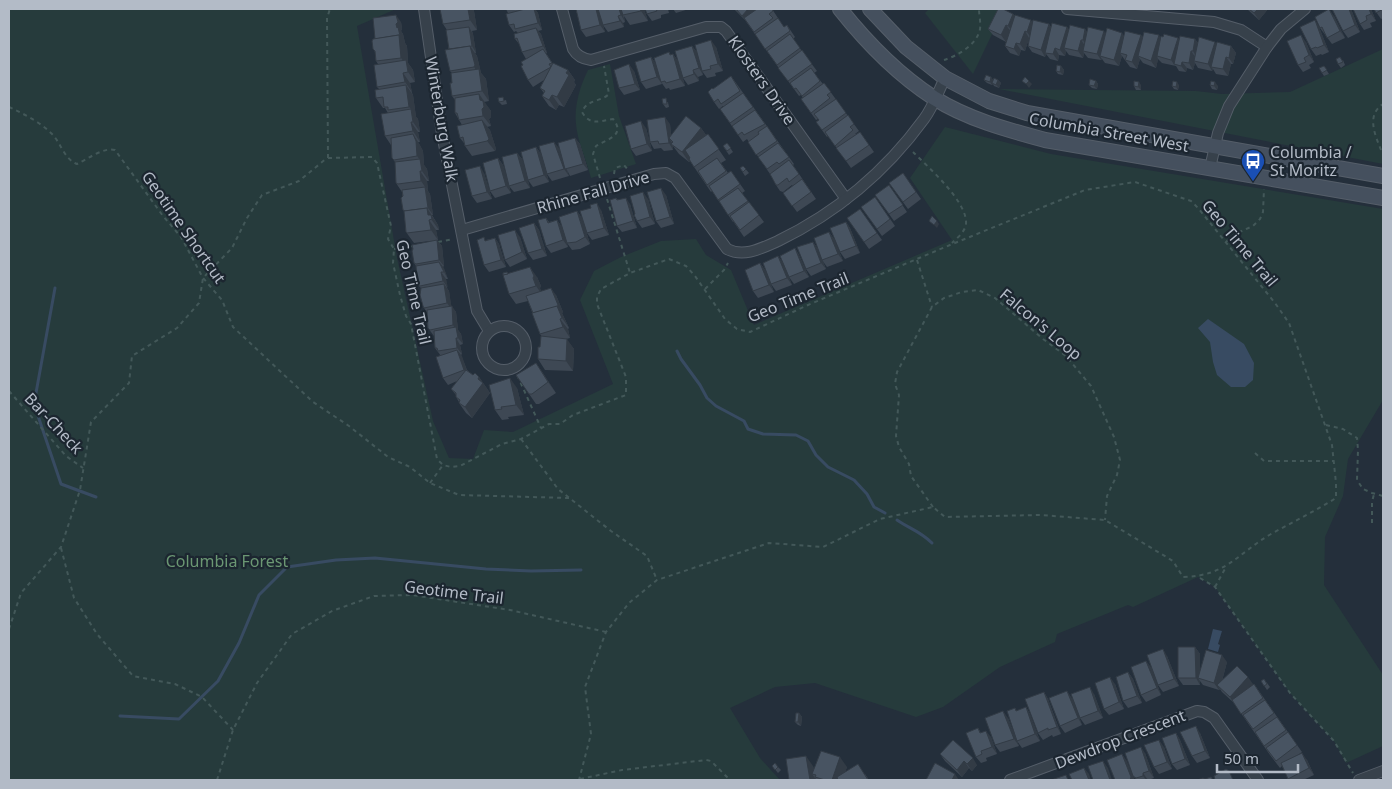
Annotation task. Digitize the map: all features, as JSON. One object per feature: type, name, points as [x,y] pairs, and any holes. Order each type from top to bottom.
[{"type":"main road","name":"Columbia Street West","points":[[840,9],[886,60],[935,98],[970,116],[1015,132],[1045,140],[1383,198]]},
{"type":"main road","name":"Columbia Street West","points":[[870,9],[906,48],[945,78],[989,101],[1027,114],[1383,176]]},
{"type":"street","name":"Winterburg Walk","points":[[424,9],[442,134],[478,311],[489,331]]},
{"type":"street","name":"Klosters Drive","points":[[562,9],[573,49],[576,54],[591,60],[706,27],[721,27],[726,31],[846,199]]},
{"type":"street","points":[[1067,9],[1214,22],[1241,30],[1267,47]]},
{"type":"street","points":[[1210,168],[1214,146],[1222,120],[1229,106],[1267,47],[1281,29],[1305,9]]},
{"type":"street","name":"Rhine Fall Drive","points":[[462,230],[620,183],[654,174],[666,173],[675,178],[727,249],[736,253],[744,253],[766,246],[806,227],[846,199],[880,170],[924,119],[945,78]]},
{"type":"street","points":[[505,326],[518,331],[523,336],[526,348],[525,355],[520,364],[514,368],[501,371],[494,369],[484,360],[481,345],[489,331],[505,326]]},
{"type":"street","name":"Dewdrop Crescent","points":[[1010,780],[1197,711],[1204,712],[1214,718],[1258,780]]},
{"type":"street","points":[[1356,777],[1383,771]]},
{"type":"path","points":[[9,629],[21,593],[61,548],[80,491],[91,422],[128,383],[132,356],[177,328],[199,303],[203,278],[232,248],[246,218],[262,195],[299,181],[328,158],[327,18],[330,9]]},
{"type":"path","points":[[941,61],[961,53],[973,41],[980,30],[979,9]]},
{"type":"path","points":[[602,57],[609,94],[605,98],[590,102],[584,107],[582,112],[586,119],[591,122],[613,119],[617,124],[618,131],[614,136],[596,146],[593,154],[602,183]]},
{"type":"path","points":[[1381,150],[1372,121],[1375,112],[1383,104]]},
{"type":"path","name":"Geotime Shortcut","points":[[9,107],[32,119],[52,134],[71,161],[77,164],[99,153],[110,149],[115,150],[163,216],[181,237],[203,278],[222,300],[233,327],[312,402],[349,426],[388,457],[410,467],[430,482],[459,495],[569,498]]},
{"type":"path","points":[[913,152],[947,188],[962,208],[966,227],[950,245]]},
{"type":"path","name":"Geo Time Trail","points":[[328,158],[372,157],[377,163],[391,226],[388,240],[394,249],[393,263],[400,294],[406,316],[411,324],[437,458],[443,465],[451,467],[460,466],[502,444],[521,439],[549,424],[560,424],[573,416],[626,395],[626,377],[597,304],[597,296],[601,289],[630,273],[669,259],[686,266],[705,289],[725,319],[737,329],[750,332],[808,305],[1085,190],[1135,182],[1191,202],[1198,208],[1275,302],[1289,323],[1326,425],[1332,445],[1334,461],[1336,498],[1269,535],[1226,567]]},
{"type":"path","points":[[614,174],[615,168],[624,166],[628,170]]},
{"type":"path","points":[[1226,242],[1235,234],[1253,226],[1260,219],[1263,212],[1264,189]]},
{"type":"path","points":[[606,195],[630,273]]},
{"type":"path","points":[[432,243],[451,241],[462,230]]},
{"type":"path","points":[[394,249],[422,245]]},
{"type":"path","points":[[917,260],[932,307],[897,372],[895,384],[899,395],[896,416],[897,442],[909,464],[910,476],[933,507],[945,517],[1041,515],[1105,520],[1173,561],[1183,578],[1199,577],[1226,567]]},
{"type":"path","points":[[705,289],[724,270],[728,263]]},
{"type":"path","name":"Falcon's Loop","points":[[932,307],[944,298],[962,292],[978,290],[987,294],[995,298],[1066,356],[1092,386],[1114,437],[1120,460],[1117,475],[1107,496],[1105,520]]},
{"type":"path","points":[[514,368],[541,428]]},
{"type":"path","name":"Bar-Check","points":[[9,392],[66,456],[84,469]]},
{"type":"path","points":[[1326,425],[1343,429],[1357,438],[1357,480],[1363,489],[1383,496]]},
{"type":"path","points":[[521,439],[558,489],[610,531],[647,556],[657,580]]},
{"type":"path","points":[[1255,453],[1264,461],[1334,461]]},
{"type":"path","points":[[430,482],[443,465]]},
{"type":"path","points":[[1372,523],[1374,494]]},
{"type":"path","points":[[730,780],[711,761],[706,760],[622,770],[579,780],[591,734],[586,687],[606,632],[629,603],[657,580],[769,543],[823,547],[880,519],[933,507]]},
{"type":"path","points":[[61,548],[74,598],[97,634],[133,676],[175,684],[202,697],[232,730]]},
{"type":"path","points":[[1215,587],[1226,567]]},
{"type":"path","points":[[1199,577],[1215,587],[1290,693],[1334,741],[1356,777]]},
{"type":"path","name":"Geotime Trail","points":[[217,780],[232,730],[257,683],[292,634],[332,610],[374,596],[412,595],[510,610],[606,632]]},
{"type":"green space","name":"Columbia Forest","points":[[9,9],[396,9],[357,26],[397,258],[433,421],[449,458],[473,459],[484,430],[513,432],[613,384],[580,300],[594,271],[621,257],[661,241],[696,239],[706,255],[731,270],[754,325],[952,240],[910,178],[945,127],[1051,154],[1383,209],[1383,400],[1348,459],[1343,496],[1325,537],[1324,585],[1383,675],[1383,746],[1346,763],[1334,741],[1290,693],[1215,587],[1198,577],[1133,607],[1128,605],[1057,634],[1055,642],[1000,667],[943,707],[916,717],[815,683],[775,687],[730,708],[760,758],[780,780],[9,780]]},
{"type":"green space","points":[[929,9],[1004,9],[973,74],[925,13]]},
{"type":"green space","points":[[1383,49],[1383,164],[999,89],[1196,91],[1222,94],[1290,92]]},
{"type":"green space","points":[[610,64],[619,116],[636,164],[591,178],[577,130],[577,103],[582,83],[588,70]]},
{"type":"water","points":[[1208,319],[1244,344],[1254,363],[1253,380],[1245,387],[1231,387],[1217,375],[1210,342],[1198,328]]},
{"type":"water","points":[[1213,629],[1222,631],[1218,652],[1208,649]]},
{"type":"building","points":[[440,9],[468,9],[470,20],[443,24]]},
{"type":"building","points":[[525,9],[534,9],[538,23],[515,29],[514,24],[509,25],[506,14]]},
{"type":"building","points":[[576,9],[596,9],[600,25],[581,30]]},
{"type":"building","points":[[598,9],[619,9],[621,15],[618,16],[620,21],[603,25]]},
{"type":"building","points":[[621,9],[640,9],[641,11],[623,15]]},
{"type":"building","points":[[645,9],[656,9],[657,11],[647,14]]},
{"type":"building","points":[[736,9],[748,9],[742,16]]},
{"type":"building","points":[[757,9],[772,9],[773,11],[769,14],[773,18],[754,32],[744,18]]},
{"type":"building","points":[[998,9],[1003,9],[1013,14],[1008,26],[1006,25],[1001,35],[988,29]]},
{"type":"building","points":[[1249,9],[1258,9],[1254,13]]},
{"type":"building","points":[[1329,9],[1340,31],[1327,38],[1315,17]]},
{"type":"building","points":[[1332,9],[1349,9],[1355,25],[1343,31]]},
{"type":"building","points":[[1353,9],[1369,9],[1371,14],[1366,16],[1367,20],[1360,24]]},
{"type":"building","points":[[1374,9],[1383,9],[1376,13]]},
{"type":"building","points":[[396,15],[398,22],[396,24],[400,36],[375,39],[373,18]]},
{"type":"building","points":[[1015,15],[1031,20],[1020,44],[1016,43],[1014,49],[1005,46]]},
{"type":"building","points":[[778,18],[784,27],[787,25],[790,31],[765,49],[755,34]]},
{"type":"building","points":[[1033,20],[1049,24],[1041,50],[1028,46]]},
{"type":"building","points":[[1315,20],[1324,45],[1311,49],[1300,27]]},
{"type":"building","points":[[1052,23],[1067,27],[1060,50],[1055,48],[1053,54],[1045,53]]},
{"type":"building","points":[[1070,25],[1085,29],[1078,51],[1064,48]]},
{"type":"building","points":[[469,27],[472,46],[449,49],[446,30]]},
{"type":"building","points":[[1088,27],[1104,31],[1097,54],[1083,51]]},
{"type":"building","points":[[536,28],[543,46],[522,52],[514,34]]},
{"type":"building","points":[[1107,28],[1122,33],[1114,60],[1100,56]]},
{"type":"building","points":[[1125,31],[1141,35],[1132,62],[1125,60],[1127,55],[1120,53]]},
{"type":"building","points":[[1144,32],[1159,35],[1151,61],[1138,56]]},
{"type":"building","points":[[790,34],[800,48],[777,65],[767,51]]},
{"type":"building","points":[[1164,34],[1178,38],[1171,60],[1157,56],[1161,36],[1163,37]]},
{"type":"building","points":[[399,35],[401,58],[376,61],[373,39]]},
{"type":"building","points":[[1301,35],[1309,55],[1304,58],[1306,62],[1298,65],[1287,41]]},
{"type":"building","points":[[1180,36],[1195,39],[1189,63],[1182,62],[1181,66],[1174,64]]},
{"type":"building","points":[[1199,37],[1215,42],[1208,64],[1194,61]]},
{"type":"building","points":[[711,40],[718,64],[710,66],[711,69],[702,71],[695,45]]},
{"type":"building","points":[[1217,42],[1231,46],[1229,58],[1226,57],[1223,69],[1211,67]]},
{"type":"building","points":[[470,46],[474,67],[450,71],[445,50]]},
{"type":"building","points":[[692,46],[699,68],[693,70],[694,74],[683,78],[675,51]]},
{"type":"building","points":[[543,49],[552,63],[549,64],[551,67],[528,80],[521,62]]},
{"type":"building","points":[[802,50],[812,64],[788,81],[778,68]]},
{"type":"building","points":[[669,52],[670,55],[673,54],[680,79],[666,83],[665,81],[661,82],[654,58]]},
{"type":"building","points":[[651,57],[657,77],[641,82],[635,62]]},
{"type":"building","points":[[1340,57],[1343,62],[1338,64],[1336,59]]},
{"type":"building","points":[[406,60],[408,72],[403,73],[405,82],[377,87],[374,65]]},
{"type":"building","points":[[553,63],[568,70],[566,73],[569,75],[557,97],[552,95],[549,100],[542,96],[545,91],[540,88]]},
{"type":"building","points":[[629,64],[635,84],[619,88],[614,70]]},
{"type":"building","points":[[1057,65],[1061,66],[1060,72],[1056,71]]},
{"type":"building","points":[[1324,66],[1327,70],[1322,73],[1319,68]]},
{"type":"building","points":[[811,68],[820,81],[802,96],[790,83]]},
{"type":"building","points":[[479,69],[482,91],[452,96],[451,73]]},
{"type":"building","points":[[986,75],[991,77],[990,82],[984,80]]},
{"type":"building","points":[[731,76],[740,91],[721,104],[718,99],[714,102],[708,92]]},
{"type":"building","points":[[1025,77],[1029,81],[1026,84],[1022,81]]},
{"type":"building","points":[[994,78],[998,80],[996,85],[992,83]]},
{"type":"building","points":[[1090,79],[1096,81],[1094,86],[1089,85]]},
{"type":"building","points":[[1134,81],[1139,82],[1138,87],[1134,86]]},
{"type":"building","points":[[1173,81],[1177,82],[1176,87],[1172,86]]},
{"type":"building","points":[[1211,81],[1215,82],[1214,86],[1210,85]]},
{"type":"building","points":[[824,83],[831,92],[827,95],[830,98],[811,113],[801,99]]},
{"type":"building","points":[[406,85],[409,107],[388,110],[388,107],[384,107],[383,97],[376,98],[375,90]]},
{"type":"building","points":[[743,93],[753,107],[730,123],[720,109]]},
{"type":"building","points":[[479,94],[480,100],[483,101],[483,116],[459,120],[457,113],[455,113],[455,98]]},
{"type":"building","points":[[503,97],[504,101],[499,102],[498,98]]},
{"type":"building","points":[[666,98],[667,104],[663,104],[662,99]]},
{"type":"building","points":[[836,99],[846,113],[822,130],[816,122],[819,120],[814,114]]},
{"type":"building","points":[[411,109],[413,131],[385,136],[381,114]]},
{"type":"building","points":[[755,110],[765,124],[744,135],[742,132],[738,135],[732,126]]},
{"type":"building","points":[[848,115],[854,124],[850,127],[853,130],[835,146],[825,132]]},
{"type":"building","points":[[686,116],[701,128],[682,152],[671,144],[673,142],[669,138]]},
{"type":"building","points":[[665,117],[669,143],[659,144],[658,141],[650,142],[647,120]]},
{"type":"building","points":[[482,120],[489,139],[465,146],[463,137],[460,138],[457,126]]},
{"type":"building","points":[[641,121],[647,144],[631,149],[625,126]]},
{"type":"building","points":[[767,126],[777,141],[756,155],[748,142]]},
{"type":"building","points":[[860,132],[869,145],[846,161],[836,148]]},
{"type":"building","points":[[413,134],[416,141],[417,156],[394,160],[392,158],[391,138]]},
{"type":"building","points":[[708,134],[719,149],[694,167],[685,150]]},
{"type":"building","points":[[575,138],[583,164],[565,169],[558,143]]},
{"type":"building","points":[[554,142],[564,169],[547,174],[539,146]]},
{"type":"building","points":[[727,143],[731,148],[727,151],[723,146]]},
{"type":"building","points":[[778,143],[789,157],[767,169],[758,157]]},
{"type":"building","points":[[536,147],[544,175],[528,180],[521,152]]},
{"type":"building","points":[[517,153],[525,181],[509,186],[502,157]]},
{"type":"building","points":[[498,158],[506,186],[490,191],[483,163]]},
{"type":"building","points":[[717,158],[726,171],[707,185],[698,171]]},
{"type":"building","points":[[420,159],[421,181],[396,183],[395,162]]},
{"type":"building","points":[[789,160],[799,174],[789,182],[787,178],[776,185],[770,174]]},
{"type":"building","points":[[480,166],[487,192],[472,196],[465,170]]},
{"type":"building","points":[[743,166],[746,169],[743,172],[740,168]]},
{"type":"building","points":[[731,171],[740,184],[718,200],[709,186]]},
{"type":"building","points":[[903,173],[916,192],[903,202],[889,183]]},
{"type":"building","points":[[802,179],[811,192],[792,206],[783,193]]},
{"type":"building","points":[[889,185],[903,205],[889,214],[875,195]]},
{"type":"building","points":[[425,187],[428,208],[403,210],[402,190]]},
{"type":"building","points":[[661,188],[670,217],[656,221],[647,192]]},
{"type":"building","points":[[738,188],[748,201],[728,215],[719,201]]},
{"type":"building","points":[[643,192],[650,217],[637,221],[630,196]]},
{"type":"building","points":[[875,197],[890,219],[877,229],[861,207]]},
{"type":"building","points":[[616,198],[617,200],[626,198],[633,221],[617,226],[610,200]]},
{"type":"building","points":[[749,202],[759,215],[740,230],[730,216]]},
{"type":"building","points":[[597,203],[604,228],[587,233],[580,211],[591,208],[590,205]]},
{"type":"building","points":[[427,208],[428,215],[431,215],[432,219],[429,220],[431,230],[407,233],[404,211]]},
{"type":"building","points":[[860,209],[877,233],[864,242],[847,218]]},
{"type":"building","points":[[577,211],[585,237],[576,242],[567,243],[559,217]]},
{"type":"building","points":[[932,216],[937,221],[934,225],[929,221]]},
{"type":"building","points":[[546,218],[548,223],[557,220],[563,240],[546,246],[538,220]]},
{"type":"building","points":[[846,222],[856,246],[840,252],[830,228]]},
{"type":"building","points":[[534,223],[542,249],[528,253],[519,228]]},
{"type":"building","points":[[515,230],[522,252],[505,260],[498,235]]},
{"type":"building","points":[[829,232],[838,254],[822,260],[814,238]]},
{"type":"building","points":[[484,237],[485,241],[495,238],[501,260],[484,265],[477,240]]},
{"type":"building","points":[[437,240],[439,260],[414,263],[412,245]]},
{"type":"building","points":[[813,242],[821,263],[806,269],[797,247]]},
{"type":"building","points":[[795,248],[804,271],[789,277],[780,256]]},
{"type":"building","points":[[778,256],[787,278],[771,284],[763,263]]},
{"type":"building","points":[[439,262],[444,272],[441,272],[443,281],[418,285],[416,266]]},
{"type":"building","points":[[760,263],[769,285],[753,291],[745,270]]},
{"type":"building","points":[[530,267],[536,286],[509,294],[503,275]]},
{"type":"building","points":[[444,284],[447,303],[424,308],[420,295],[421,288]]},
{"type":"building","points":[[551,288],[558,305],[557,307],[533,313],[526,296]]},
{"type":"building","points":[[452,306],[453,325],[430,330],[428,328],[427,310]]},
{"type":"building","points":[[557,306],[562,318],[560,319],[563,327],[540,334],[532,313]]},
{"type":"building","points":[[456,327],[457,348],[438,351],[435,348],[434,331]]},
{"type":"building","points":[[541,336],[567,339],[566,361],[538,359],[538,347],[540,347]]},
{"type":"building","points":[[457,350],[464,370],[443,378],[436,357]]},
{"type":"building","points":[[536,363],[548,382],[532,394],[529,394],[516,375]]},
{"type":"building","points":[[466,370],[473,375],[475,373],[483,383],[465,407],[459,403],[460,400],[456,397],[456,393],[451,389]]},
{"type":"building","points":[[510,378],[516,405],[501,407],[502,409],[495,410],[489,385]]},
{"type":"building","points":[[1178,647],[1195,647],[1196,678],[1178,678]]},
{"type":"building","points":[[1163,649],[1174,679],[1158,685],[1147,655]]},
{"type":"building","points":[[1206,650],[1222,655],[1214,683],[1198,678]]},
{"type":"building","points":[[1146,661],[1157,688],[1141,695],[1131,667]]},
{"type":"building","points":[[1237,666],[1248,677],[1230,697],[1217,685]]},
{"type":"building","points":[[1128,672],[1137,696],[1123,701],[1116,677]]},
{"type":"building","points":[[1110,677],[1119,702],[1104,709],[1095,683]]},
{"type":"building","points":[[1264,679],[1267,684],[1264,686],[1261,681]]},
{"type":"building","points":[[1254,684],[1263,698],[1241,714],[1232,700]]},
{"type":"building","points":[[1090,687],[1098,711],[1080,718],[1071,694]]},
{"type":"building","points":[[1067,691],[1078,718],[1060,726],[1049,698]]},
{"type":"building","points":[[1044,692],[1057,727],[1048,730],[1048,728],[1038,733],[1025,699]]},
{"type":"building","points":[[1265,700],[1274,713],[1253,729],[1243,715]]},
{"type":"building","points":[[1026,707],[1035,734],[1017,741],[1007,711],[1015,708],[1016,711]]},
{"type":"building","points":[[1003,711],[1014,739],[995,745],[985,718]]},
{"type":"building","points":[[796,713],[799,713],[798,722],[795,722]]},
{"type":"building","points":[[1277,717],[1286,730],[1264,746],[1255,732]]},
{"type":"building","points":[[1196,726],[1205,751],[1192,756],[1180,732]]},
{"type":"building","points":[[978,728],[980,733],[986,731],[992,747],[981,751],[982,754],[976,757],[966,733]]},
{"type":"building","points":[[1288,732],[1297,745],[1276,761],[1266,748]]},
{"type":"building","points":[[1176,733],[1185,759],[1172,764],[1162,738]]},
{"type":"building","points":[[953,740],[973,758],[967,764],[964,761],[957,770],[940,754]]},
{"type":"building","points":[[1159,740],[1167,762],[1154,767],[1144,745]]},
{"type":"building","points":[[1141,747],[1149,771],[1143,773],[1143,776],[1136,778],[1133,776],[1125,753]]},
{"type":"building","points":[[821,751],[840,757],[832,780],[815,777],[816,775],[812,774]]},
{"type":"building","points":[[1302,753],[1309,768],[1288,779],[1281,763]]},
{"type":"building","points":[[1122,754],[1131,777],[1130,780],[1115,780],[1107,760]]},
{"type":"building","points":[[806,756],[810,780],[789,780],[786,759]]},
{"type":"building","points":[[1103,761],[1110,780],[1093,780],[1088,766]]},
{"type":"building","points":[[775,763],[778,767],[775,770],[772,766]]},
{"type":"building","points":[[935,763],[955,774],[952,780],[926,780]]},
{"type":"building","points":[[858,764],[868,780],[838,780],[837,777]]},
{"type":"building","points":[[1084,768],[1089,780],[1072,780],[1069,774]]},
{"type":"building","points":[[1226,769],[1233,780],[1215,780],[1214,776]]},
{"type":"building","points":[[1066,775],[1068,780],[1051,780]]},
{"type":"building","points":[[1211,777],[1213,780],[1197,780],[1205,779]]},
{"type":"waterway","points":[[55,288],[34,404],[61,484],[96,497]]},
{"type":"waterway","points":[[677,351],[707,398],[716,406],[744,421],[748,429],[763,434],[796,435],[808,441],[816,455],[828,467],[854,480],[867,494],[874,507],[885,513]]},
{"type":"waterway","points":[[897,520],[932,543]]},
{"type":"waterway","points":[[120,716],[179,719],[218,681],[239,643],[259,595],[287,567],[336,560],[375,558],[486,569],[531,571],[581,570]]},
{"type":"place","name":"Columbia / St Moritz","points":[[1253,182]]}]
